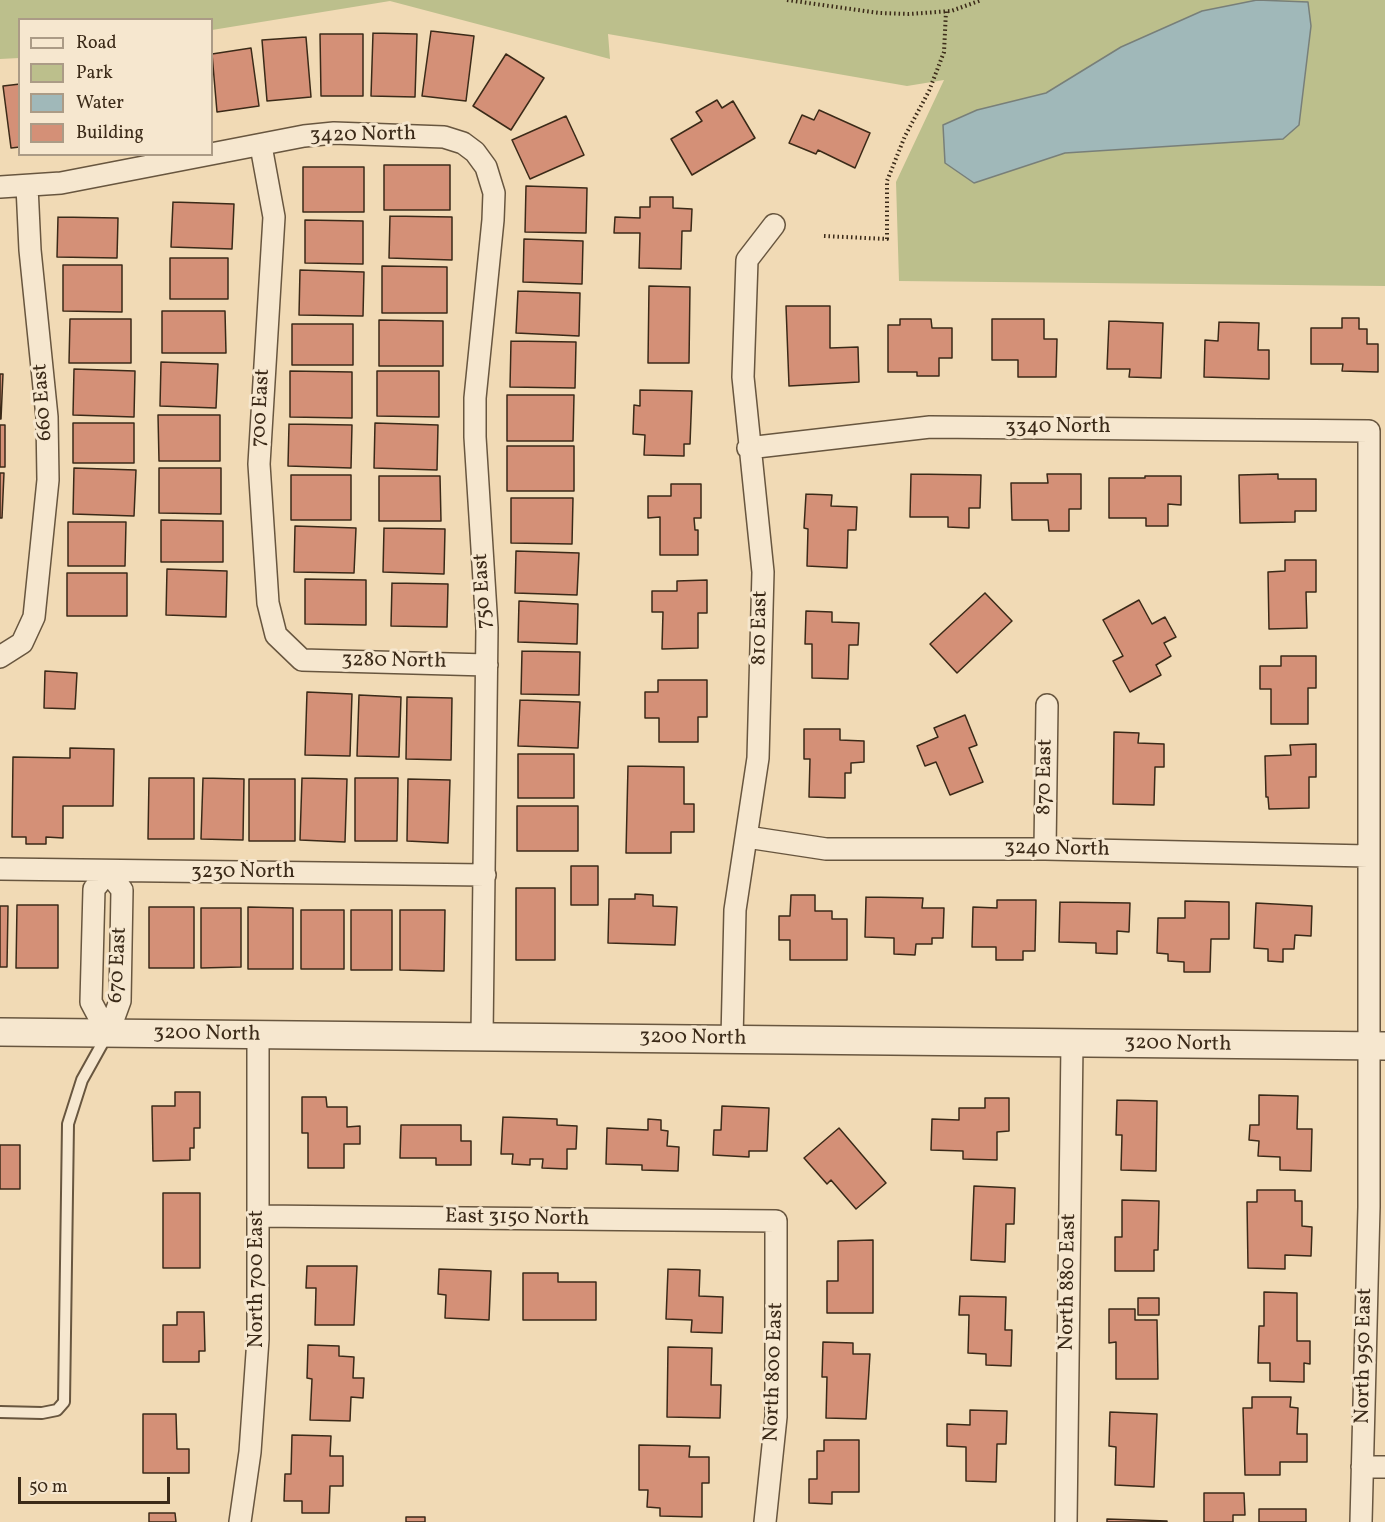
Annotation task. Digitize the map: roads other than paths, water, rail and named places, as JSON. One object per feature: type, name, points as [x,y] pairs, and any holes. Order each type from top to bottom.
[{"type":"street","name":"3420 North","points":[[213,156],[304,136],[334,133],[444,136],[463,143],[475,152]]},
{"type":"street","name":"700 East","points":[[261,147],[274,217],[259,464],[268,603],[276,635],[302,660]]},
{"type":"street","name":"750 East","points":[[475,152],[486,167],[494,194],[475,408],[487,628],[482,1036]]},
{"type":"street","name":"3420 North","points":[[0,187],[61,183],[211,156]]},
{"type":"street","name":"660 East","points":[[0,657],[22,644],[34,617],[48,480],[47,438],[27,186]]},
{"type":"street","name":"810 East","points":[[732,1039],[735,910],[758,758],[763,572],[748,448],[743,377],[747,260],[774,225]]},
{"type":"street","name":"3340 North","points":[[748,448],[930,427],[1369,431]]},
{"type":"street","name":"North 950 East","points":[[1361,1522],[1377,1207],[1377,1046],[1368,856],[1369,431]]},
{"type":"street","name":"3280 North","points":[[302,660],[487,665]]},
{"type":"street","name":"870 East","points":[[1045,849],[1047,705]]},
{"type":"street","name":"3240 North","points":[[747,837],[826,849],[1045,849],[1368,856]]},
{"type":"street","name":"3230 North","points":[[0,869],[485,875]]},
{"type":"street","name":"670 East","points":[[108,872],[122,890],[120,1001],[108,1034],[91,1002],[94,889],[108,872]]},
{"type":"street","name":"3200 North","points":[[0,1032],[1377,1046]]},
{"type":"street","name":"North 700 East","points":[[240,1522],[250,1452],[258,1339],[258,1036]]},
{"type":"street","name":"North 880 East","points":[[1066,1522],[1072,1043]]},
{"type":"street","name":"East 3150 North","points":[[258,1216],[776,1221]]},
{"type":"street","name":"North 800 East","points":[[765,1522],[776,1417],[776,1221]]},
{"type":"street","points":[[1362,1467],[1385,1467]]},
{"type":"lane","points":[[0,1412],[42,1413],[57,1410],[64,1402],[68,1124],[82,1080],[108,1034]]},
{"type":"water","points":[[1257,0],[1308,2],[1311,26],[1299,125],[1283,139],[1065,153],[974,183],[945,163],[943,125],[977,110],[1046,93],[1121,47],[1202,11]]}]
